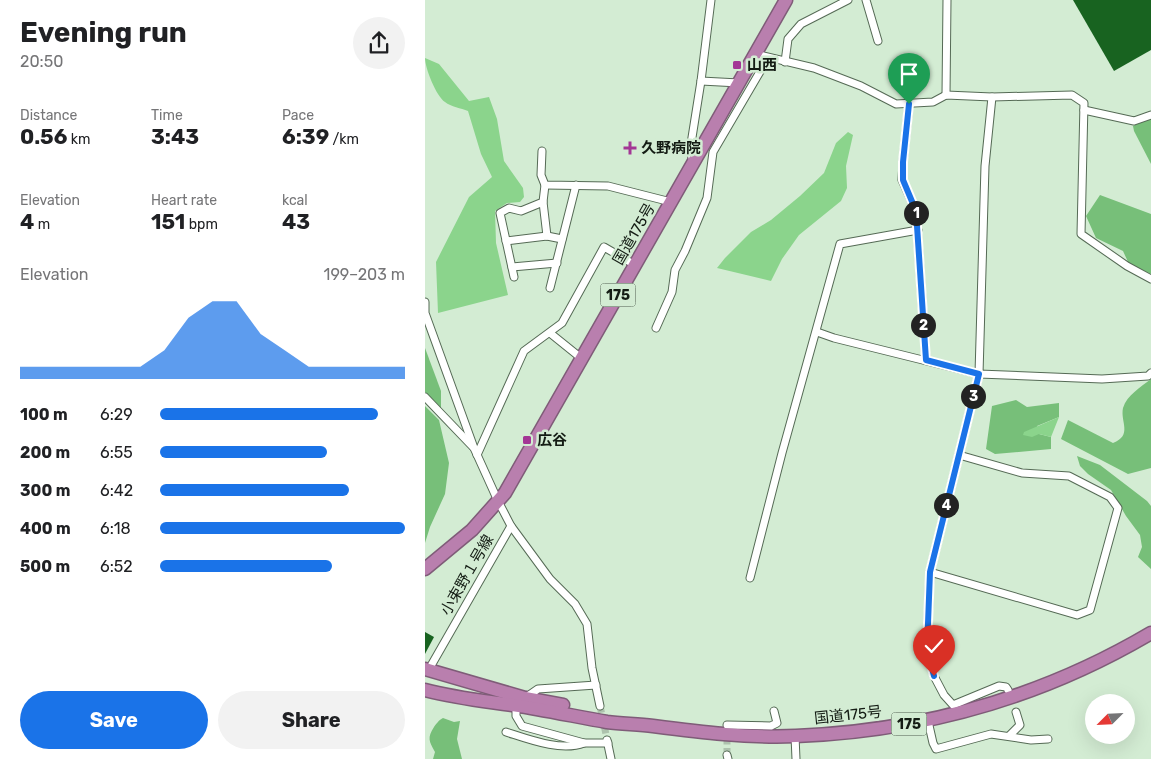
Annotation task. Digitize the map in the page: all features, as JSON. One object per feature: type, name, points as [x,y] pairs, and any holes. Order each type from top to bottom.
[{"type":"highway","name":"国道175号","points":[[425,569],[472,530],[498,501],[517,472],[786,0]]},
{"type":"highway","name":"国道175号","points":[[425,690],[450,697],[520,701],[611,714],[650,725],[711,733],[795,736],[880,728],[928,721],[954,710],[998,703],[1043,687],[1099,662],[1151,633]]},
{"type":"highway","name":"国道175号","points":[[428,667],[520,701]]},
{"type":"street","points":[[693,161],[690,150],[711,0]]},
{"type":"street","points":[[785,62],[788,39],[801,24],[848,0]]},
{"type":"street","points":[[866,0],[878,40]]},
{"type":"street","points":[[946,96],[947,0]]},
{"type":"street","points":[[755,54],[814,68],[861,86],[873,94],[896,104],[933,102],[946,96],[1073,95],[1084,103],[1081,234],[1127,266],[1151,279]]},
{"type":"street","points":[[656,328],[671,292],[675,270],[707,198],[713,152],[768,58]]},
{"type":"street","points":[[701,81],[739,83]]},
{"type":"street","points":[[992,97],[985,166],[979,374],[930,572],[927,649],[934,676],[943,695],[954,710],[999,686],[1006,687],[1008,690]]},
{"type":"street","points":[[909,104],[903,180],[916,211],[926,360]]},
{"type":"street","points":[[1084,110],[1134,121],[1151,115]]},
{"type":"street","points":[[542,151],[541,175],[545,185],[543,202],[547,236]]},
{"type":"street","points":[[545,185],[608,186],[671,202]]},
{"type":"street","points":[[550,288],[576,185]]},
{"type":"street","points":[[514,277],[500,213],[509,208],[521,211],[543,202]]},
{"type":"street","points":[[750,578],[782,453],[840,244],[918,230]]},
{"type":"street","points":[[506,241],[547,236],[562,240]]},
{"type":"street","points":[[476,452],[524,351],[535,342],[550,334],[562,323],[604,248],[635,265]]},
{"type":"street","points":[[512,267],[557,263]]},
{"type":"street","points":[[425,302],[425,314],[476,452],[498,501],[511,526],[550,579],[575,604],[587,624],[600,706]]},
{"type":"street","points":[[817,332],[834,338],[979,374],[1102,379],[1148,376],[1151,373]]},
{"type":"street","points":[[550,334],[581,358]]},
{"type":"street","points":[[425,397],[476,452]]},
{"type":"street","points":[[930,572],[1077,615],[1090,610],[1118,508],[1110,498],[1069,476],[1022,473],[959,455]]},
{"type":"street","name":"小束野１号線","points":[[428,667],[511,526]]},
{"type":"street","points":[[585,743],[522,726],[516,716],[520,701],[538,689],[596,685]]},
{"type":"street","points":[[727,725],[771,726],[777,723],[774,711]]},
{"type":"street","points":[[1009,736],[1020,725],[1016,712]]},
{"type":"street","points":[[928,721],[933,743],[937,749],[991,734],[1031,740],[1048,740]]},
{"type":"street","points":[[505,732],[545,744],[577,746],[585,743],[608,741],[611,759]]},
{"type":"street","points":[[795,736],[796,759]]},
{"type":"shaded area","points":[[425,58],[439,64],[469,101],[489,97],[497,119],[504,161],[523,188],[524,197],[520,202],[507,203],[495,211],[496,243],[508,295],[438,313],[436,262],[469,197],[492,177],[481,154],[468,111],[450,105],[442,99],[432,82]]},
{"type":"shaded area","points":[[1151,118],[1151,164],[1133,126]]},
{"type":"shaded area","points":[[848,132],[853,135],[846,166],[847,188],[841,201],[799,235],[782,259],[771,281],[717,268],[751,232],[771,220],[824,173],[836,143]]},
{"type":"shaded area","points":[[1100,195],[1151,214],[1151,274],[1129,264],[1123,251],[1096,238],[1086,216]]},
{"type":"shaded area","points":[[425,348],[441,391],[441,409],[425,392]]},
{"type":"shaded area","points":[[1151,379],[1151,468],[1128,474],[1061,439],[1068,420],[1113,443],[1119,440],[1124,432],[1123,408],[1125,403]]},
{"type":"shaded area","points":[[1016,400],[1027,407],[1059,403],[1059,417],[1037,426],[1039,434],[1051,437],[1051,449],[995,454],[986,449],[992,406]]},
{"type":"shaded area","points":[[425,406],[439,420],[449,463],[445,494],[425,543]]},
{"type":"shaded area","points":[[1059,417],[1051,437],[1039,434],[1032,437],[1023,435],[1024,432]]},
{"type":"shaded area","points":[[1077,456],[1100,465],[1151,506],[1151,569],[1138,557],[1142,547],[1140,535],[1111,490],[1080,466]]},
{"type":"shaded area","points":[[443,718],[454,722],[460,721],[457,739],[462,759],[433,759],[435,752],[430,742],[430,734]]},
{"type":"building","points":[[1073,0],[1151,0],[1151,50],[1114,71]]},
{"type":"building","points":[[425,632],[434,637],[425,654]]},
{"type":"tunnel","points":[[600,706],[607,739]]},
{"type":"tunnel","points":[[727,733],[727,755]]},
{"type":"place","name":"山西","points":[[737,65]]},
{"type":"place","name":"久野病院","points":[[630,148]]},
{"type":"place","name":"広谷","points":[[527,440]]},
{"type":"route","points":[[909,104],[903,180],[916,211],[926,360],[979,374],[930,572],[927,649],[934,676]]}]
